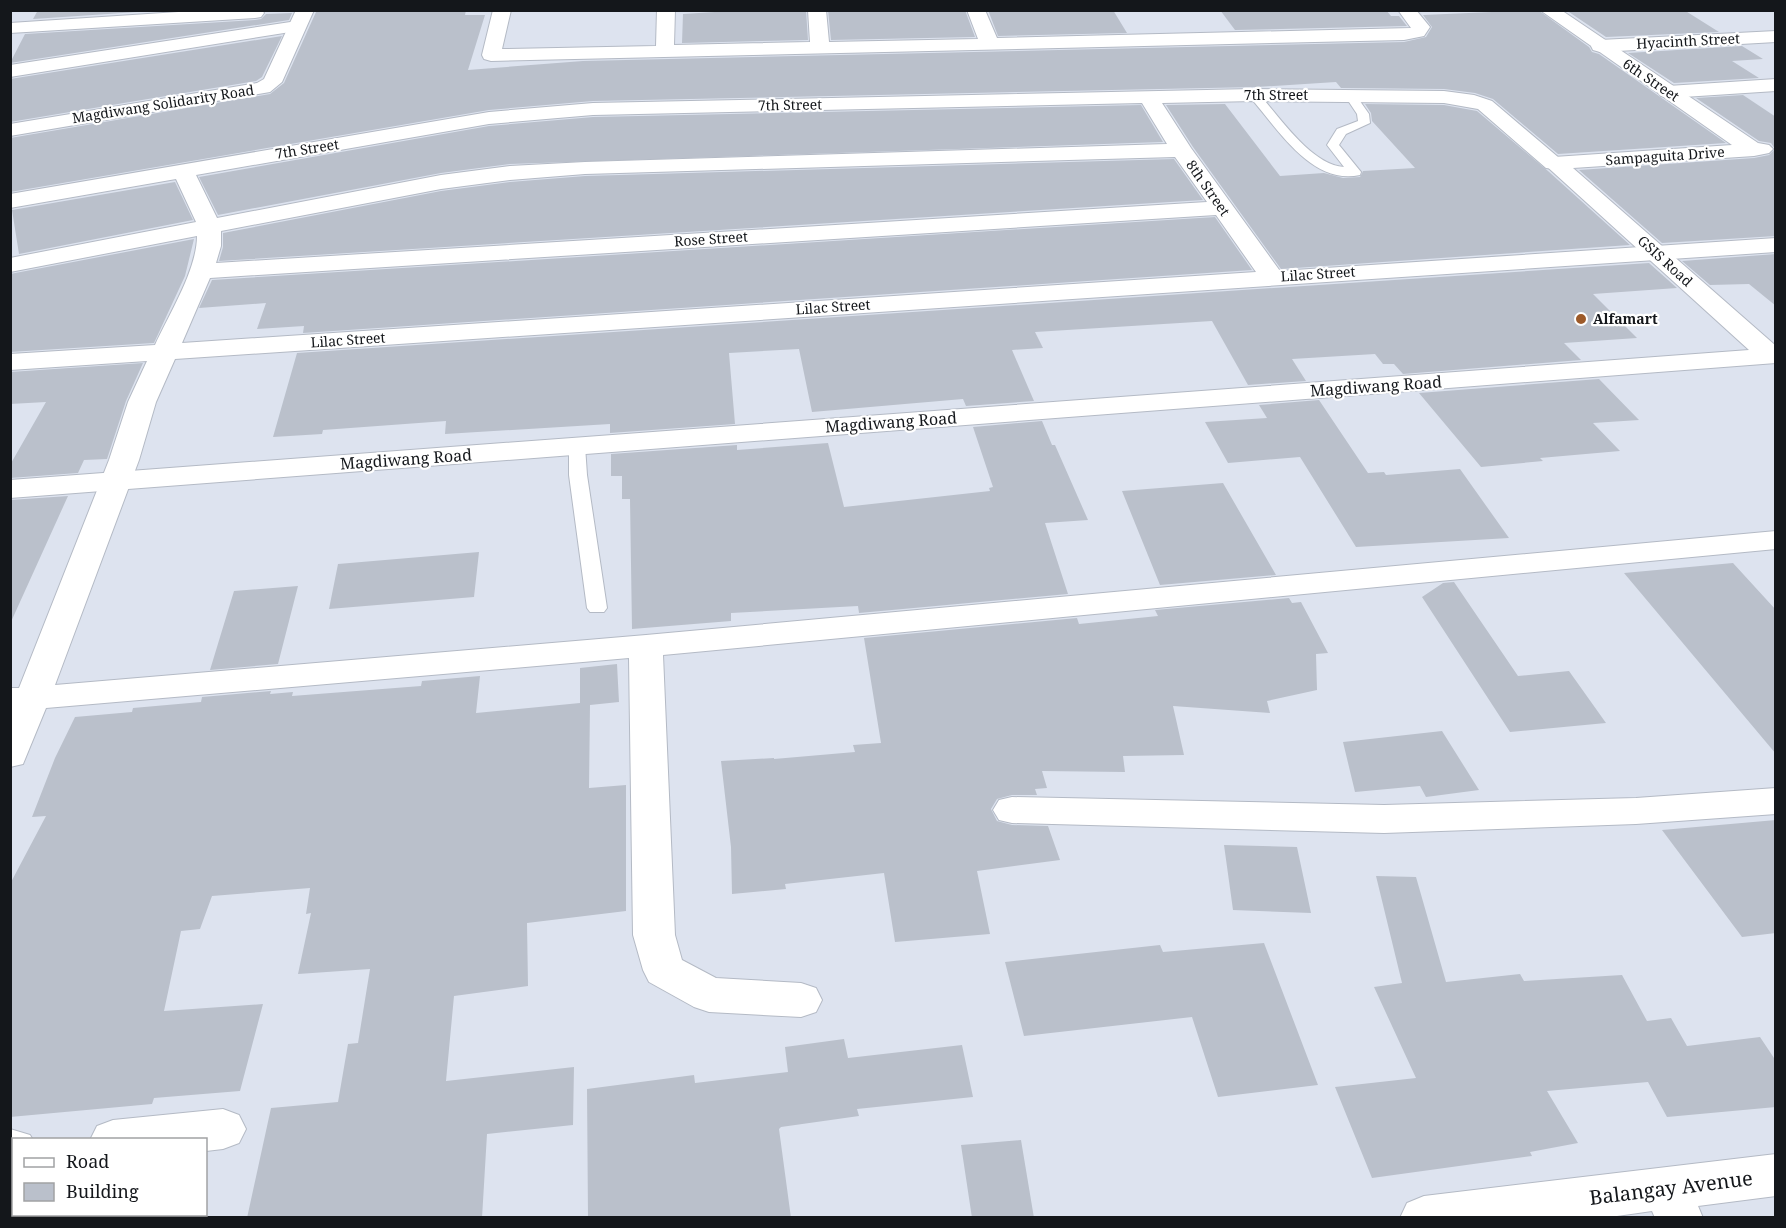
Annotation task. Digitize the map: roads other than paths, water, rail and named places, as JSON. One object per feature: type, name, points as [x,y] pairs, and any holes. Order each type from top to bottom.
[{"type":"street","points":[[502,10],[491,55],[989,42],[1392,35],[1418,32],[1421,27],[1406,10]]},
{"type":"street","points":[[665,52],[666,10]]},
{"type":"street","points":[[817,10],[820,48]]},
{"type":"street","points":[[976,10],[989,42]]},
{"type":"street","name":"6th Street","points":[[1548,10],[1668,92],[1765,149]]},
{"type":"street","points":[[10,28],[301,16]]},
{"type":"street","points":[[10,71],[301,16]]},
{"type":"street","name":"Magdiwang Solidarity Road","points":[[10,130],[263,88],[272,82],[301,16]]},
{"type":"street","name":"Hyacinth Street","points":[[1600,46],[1776,36]]},
{"type":"street","points":[[1668,92],[1776,85]]},
{"type":"street","name":"7th Street","points":[[10,201],[489,118],[593,110],[1148,96],[1443,97],[1474,100],[1494,112],[1554,163]]},
{"type":"street","name":"8th Street","points":[[1148,96],[1181,150],[1272,277]]},
{"type":"street","name":"Sampaguita Drive","points":[[1554,163],[1765,149]]},
{"type":"street","points":[[10,265],[441,182],[510,172],[1181,150]]},
{"type":"street","name":"GSIS Road","points":[[1554,163],[1773,358]]},
{"type":"street","points":[[10,755],[22,699],[115,481],[142,402],[201,271],[209,246],[209,226],[183,170]]},
{"type":"street","name":"Rose Street","points":[[201,271],[1221,208]]},
{"type":"street","name":"Lilac Street","points":[[10,363],[1776,245]]},
{"type":"street","name":"Magdiwang Road","points":[[10,489],[1773,358]]},
{"type":"street","points":[[22,699],[646,646],[1776,540]]},
{"type":"street","points":[[646,646],[654,935],[664,970],[709,995],[801,1000]]},
{"type":"street","points":[[1012,810],[1383,819],[1636,812],[1776,801]]},
{"type":"street","points":[[133,1138],[223,1129]]},
{"type":"street","name":"Balangay Avenue","points":[[1424,1218],[1674,1203],[1776,1175]]},
{"type":"lane","points":[[1254,95],[1312,160],[1331,171],[1355,172],[1333,145],[1341,132],[1364,123],[1363,114],[1351,96]]},
{"type":"lane","points":[[576,446],[597,608]]},
{"type":"place","name":"Alfamart","points":[[1581,319]]}]
